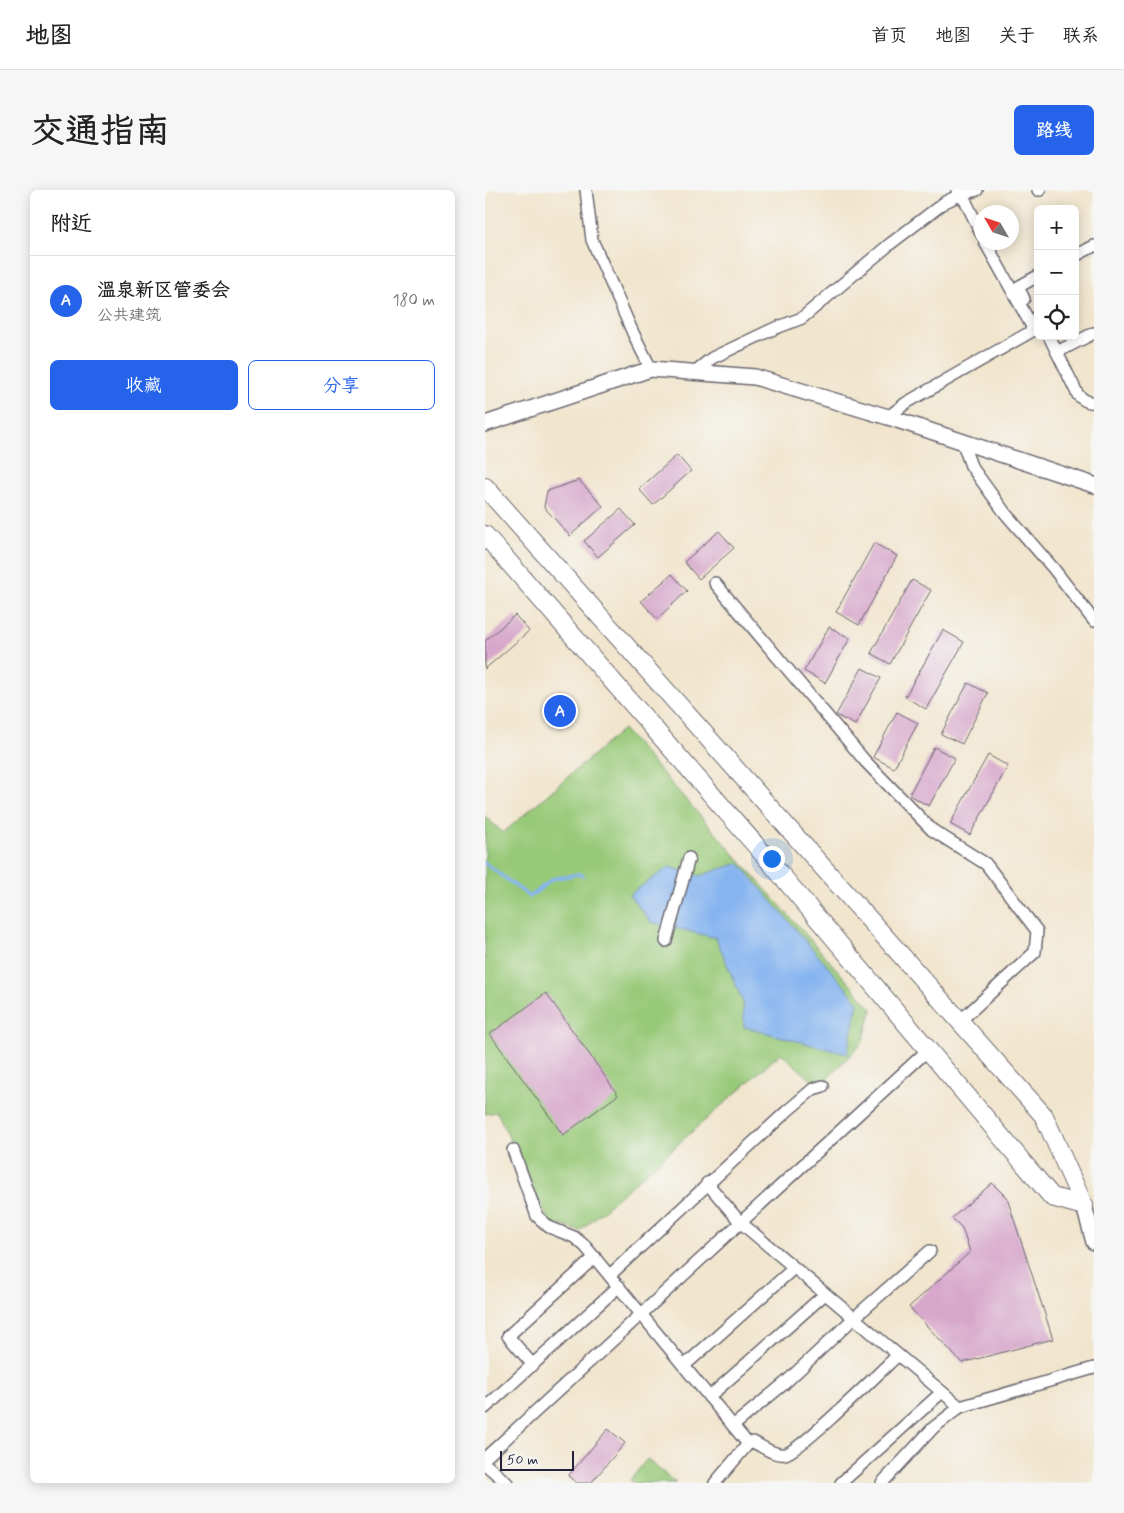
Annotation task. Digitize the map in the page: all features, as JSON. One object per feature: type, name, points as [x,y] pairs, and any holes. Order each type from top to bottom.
[{"type":"main road","points":[[485,487],[1044,1116],[1084,1206]]},
{"type":"main road","points":[[485,535],[766,857],[1053,1197],[1084,1206]]},
{"type":"street","points":[[586,190],[592,240],[651,369]]},
{"type":"street","points":[[693,372],[712,358],[771,330],[802,318],[890,244],[945,202],[958,193],[970,194],[977,190]]},
{"type":"street","points":[[958,193],[966,202],[974,220]]},
{"type":"street","points":[[1079,254],[1094,246]]},
{"type":"street","points":[[990,250],[1034,322]]},
{"type":"street","points":[[1034,278],[1018,287],[1034,321]]},
{"type":"street","points":[[888,417],[906,403],[1034,329]]},
{"type":"street","points":[[1057,352],[1094,333]]},
{"type":"street","points":[[1051,340],[1078,394],[1082,399],[1094,402]]},
{"type":"street","points":[[485,424],[651,369],[755,378],[962,440],[1094,485]]},
{"type":"street","points":[[962,440],[971,466],[1094,621]]},
{"type":"street","points":[[715,583],[865,761],[932,830],[986,864],[1037,931],[1035,952],[960,1022]]},
{"type":"street","points":[[666,941],[689,858]]},
{"type":"street","points":[[485,1458],[929,1049]]},
{"type":"street","points":[[609,1275],[806,1094],[813,1089],[823,1086]]},
{"type":"street","points":[[513,1150],[537,1216],[549,1227],[579,1241],[595,1257],[748,1444]]},
{"type":"street","points":[[707,1183],[741,1222],[960,1406]]},
{"type":"street","points":[[1084,1206],[1094,1242]]},
{"type":"street","points":[[733,1426],[785,1383],[854,1318],[930,1251]]},
{"type":"street","points":[[532,1364],[508,1336],[595,1257]]},
{"type":"street","points":[[684,1366],[794,1268]]},
{"type":"street","points":[[485,1408],[619,1286]]},
{"type":"street","points":[[709,1397],[825,1294]]},
{"type":"street","points":[[715,1483],[748,1444],[753,1442],[776,1454],[791,1452],[898,1355]]},
{"type":"street","points":[[882,1483],[933,1428],[960,1406],[1094,1368]]},
{"type":"street","points":[[841,1483],[942,1392]]},
{"type":"street","points":[[485,1464],[507,1483]]},
{"type":"green space","points":[[623,729],[872,1009],[863,1042],[819,1087],[781,1053],[580,1231],[549,1222],[497,1112],[485,1114],[485,816],[503,833]]},
{"type":"green space","points":[[647,1459],[676,1483],[634,1483],[630,1480]]},
{"type":"water","points":[[739,863],[858,1002],[847,1054],[744,1027],[743,1002],[716,938],[651,922],[629,895],[669,867],[699,876]]},
{"type":"building","points":[[677,455],[691,471],[653,505],[639,489]]},
{"type":"building","points":[[579,480],[603,506],[570,536],[544,507],[547,491]]},
{"type":"building","points":[[621,509],[635,525],[598,557],[584,541]]},
{"type":"building","points":[[719,531],[734,548],[699,579],[684,562]]},
{"type":"building","points":[[874,543],[897,556],[859,625],[836,612]]},
{"type":"building","points":[[672,574],[687,591],[657,619],[641,601]]},
{"type":"building","points":[[912,580],[931,590],[890,664],[871,653]]},
{"type":"building","points":[[515,615],[529,631],[485,669],[485,641]]},
{"type":"building","points":[[829,627],[850,638],[825,683],[804,671]]},
{"type":"building","points":[[943,630],[964,642],[926,709],[905,697]]},
{"type":"building","points":[[862,668],[881,678],[855,725],[836,715]]},
{"type":"building","points":[[968,683],[988,693],[962,744],[941,734]]},
{"type":"building","points":[[897,712],[918,723],[894,768],[873,757]]},
{"type":"building","points":[[934,747],[955,758],[929,806],[909,795]]},
{"type":"building","points":[[988,755],[1008,766],[970,835],[950,824]]},
{"type":"building","points":[[546,993],[618,1095],[563,1135],[490,1034]]},
{"type":"building","points":[[992,1183],[1007,1198],[1053,1339],[962,1363],[909,1307],[970,1252],[962,1228],[952,1218]]},
{"type":"building","points":[[608,1429],[625,1443],[591,1483],[577,1483],[568,1476]]},
{"type":"waterway","points":[[485,863],[530,897],[552,879],[578,874],[583,876]]},
{"type":"place","name":"温泉新区管委会","points":[[560,711]]}]
